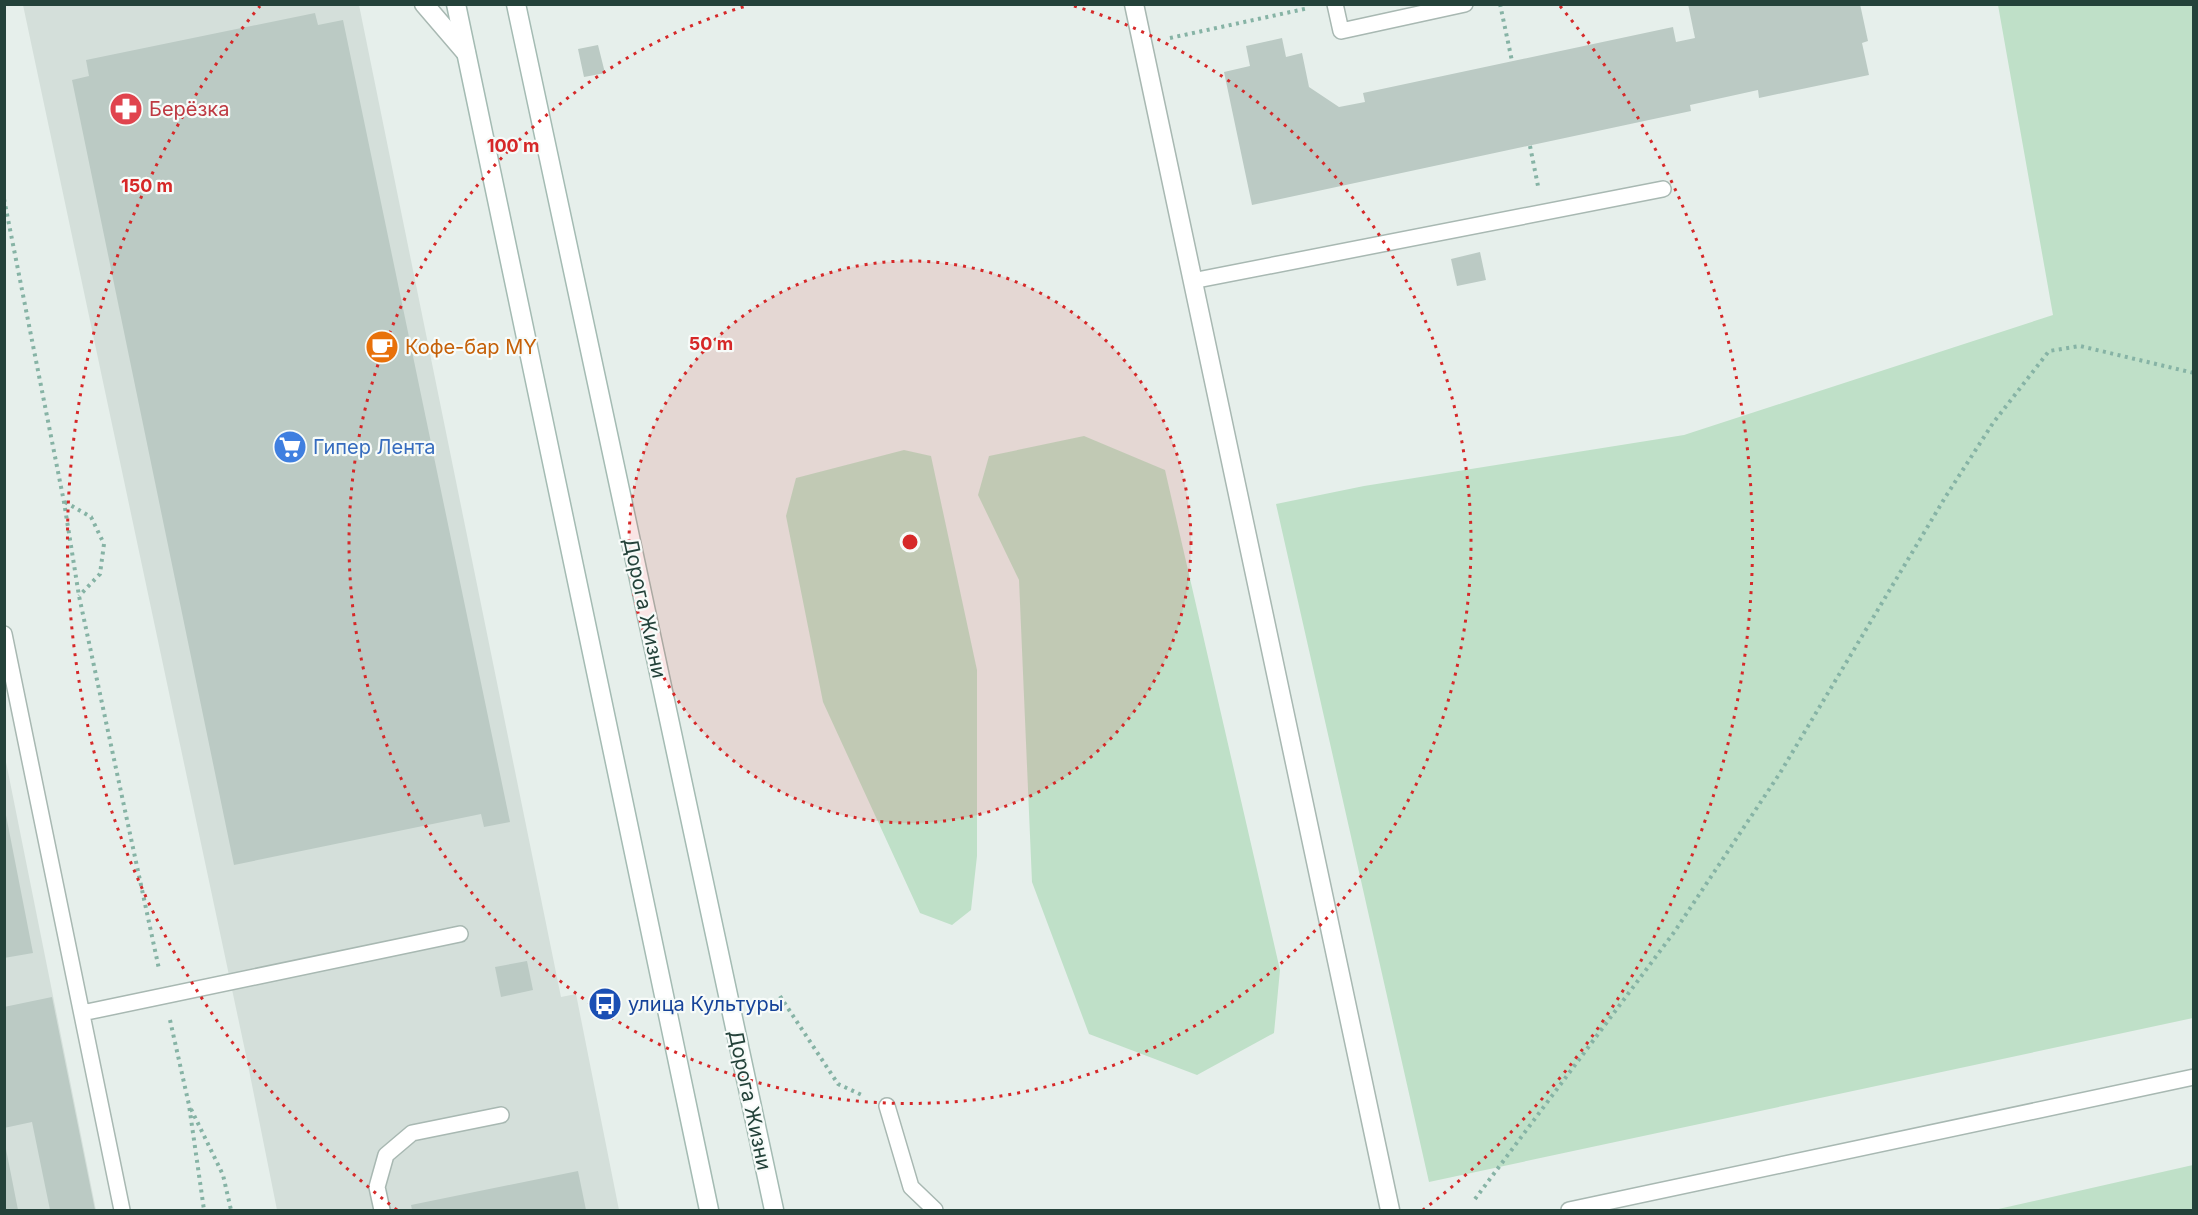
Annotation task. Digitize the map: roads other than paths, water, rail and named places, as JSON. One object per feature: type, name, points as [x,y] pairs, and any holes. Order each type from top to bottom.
[{"type":"main road","points":[[423,4],[466,53]]},
{"type":"main road","points":[[456,4],[708,1210]]},
{"type":"main road","name":"Дорога Жизни","points":[[516,4],[774,1210]]},
{"type":"main road","points":[[1134,4],[1390,1210]]},
{"type":"lane","points":[[1335,4],[1341,31],[1465,4]]},
{"type":"lane","points":[[1192,281],[1663,189]]},
{"type":"lane","points":[[4,634],[122,1210]]},
{"type":"lane","points":[[82,1013],[460,934]]},
{"type":"lane","points":[[1569,1210],[2193,1077]]},
{"type":"lane","points":[[887,1106],[911,1187],[935,1210]]},
{"type":"lane","points":[[382,1210],[377,1187],[386,1155],[412,1133],[501,1115]]},
{"type":"place","name":"Берёзка","points":[[126,109]]},
{"type":"place","name":"Кофе-бар MY","points":[[382,347]]},
{"type":"place","name":"Гипер Лента","points":[[290,447]]},
{"type":"place","name":"улица Культуры","points":[[605,1004]]}]
